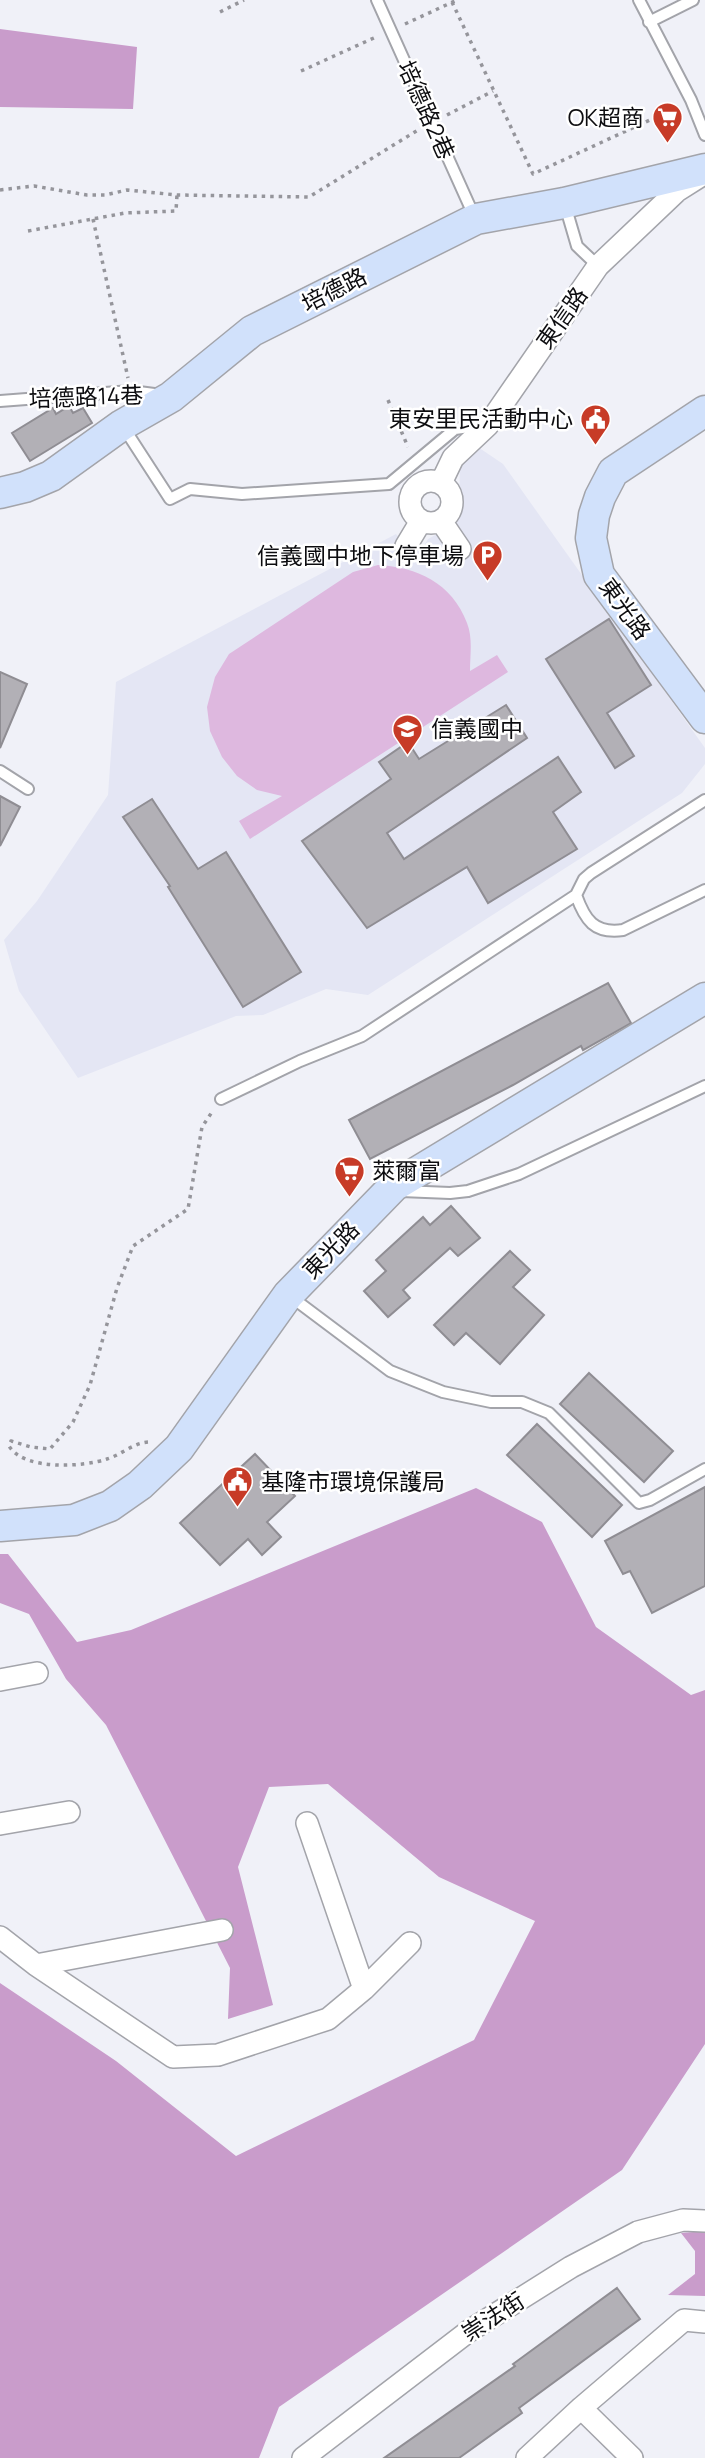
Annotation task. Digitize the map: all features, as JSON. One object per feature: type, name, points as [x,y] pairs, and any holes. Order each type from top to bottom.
[{"type":"street","name":"培德路","points":[[0,493],[25,487],[51,476],[122,425],[171,397],[252,331],[476,219],[564,203],[705,171]]},
{"type":"street","name":"東信路","points":[[441,483],[453,458],[488,425],[598,266],[677,191],[705,171]]},
{"type":"street","name":"東光路","points":[[705,411],[613,472],[600,497],[591,538],[598,575],[705,718]]},
{"type":"street","points":[[406,546],[431,521],[450,512],[450,492],[441,483],[428,481],[412,492],[410,506],[416,518],[431,521],[460,549]]},
{"type":"street","name":"東光路","points":[[0,1526],[74,1520],[110,1506],[140,1485],[179,1448],[288,1295],[390,1191],[705,998]]},
{"type":"street","points":[[0,1680],[37,1673]]},
{"type":"street","points":[[0,1824],[69,1812]]},
{"type":"street","points":[[307,1824],[364,1989]]},
{"type":"street","points":[[36,1965],[222,1930]]},
{"type":"street","points":[[0,1937],[36,1965],[173,2057],[218,2055],[328,2019],[364,1989],[410,1944]]},
{"type":"street","name":"崇法街","points":[[303,2458],[469,2331],[571,2267],[638,2232],[683,2220],[705,2221]]},
{"type":"street","points":[[527,2458],[684,2320],[705,2322]]},
{"type":"street","points":[[581,2408],[632,2458]]},
{"type":"lane","name":"培德路2巷","points":[[377,0],[476,219]]},
{"type":"lane","points":[[639,0],[691,100],[705,135]]},
{"type":"lane","points":[[649,22],[693,0]]},
{"type":"lane","points":[[564,203],[577,246],[598,266]]},
{"type":"lane","name":"培德路14巷","points":[[0,401],[131,391],[171,397]]},
{"type":"lane","points":[[122,425],[170,499],[190,489],[242,494],[389,484],[455,429],[488,425]]},
{"type":"lane","points":[[0,771],[28,789]]},
{"type":"lane","points":[[705,800],[591,873],[579,886],[576,895],[583,915],[599,929],[610,932],[623,930],[705,890]]},
{"type":"lane","points":[[221,1099],[300,1061],[362,1036],[576,895]]},
{"type":"lane","points":[[390,1191],[468,1191],[519,1174],[705,1086]]},
{"type":"lane","points":[[288,1295],[390,1371],[443,1392],[491,1402],[522,1402],[549,1413],[639,1503],[650,1500],[705,1469]]},
{"type":"path","points":[[220,12],[244,0]]},
{"type":"path","points":[[452,2],[533,174],[691,100]]},
{"type":"path","points":[[0,190],[34,186],[87,195],[105,195],[127,190],[177,195],[309,197],[431,122],[494,91]]},
{"type":"path","points":[[28,232],[125,213],[177,211],[177,195]]},
{"type":"path","points":[[93,219],[131,391]]},
{"type":"path","points":[[388,400],[414,463]]},
{"type":"path","points":[[179,1448],[144,1441],[107,1459],[59,1464],[26,1461],[13,1454],[9,1446],[11,1441],[50,1449],[73,1422],[90,1385],[117,1288],[133,1246],[188,1209],[202,1127],[221,1099]]},
{"type":"shaded area","points":[[0,29],[137,47],[133,109],[0,107]]},
{"type":"shaded area","name":"信義國中","points":[[472,443],[503,464],[705,748],[705,764],[682,793],[368,995],[326,989],[263,1015],[236,1016],[78,1078],[19,991],[4,940],[37,901],[108,795],[116,682],[396,534],[401,540],[421,551],[428,539],[448,528],[459,516],[460,461]]},
{"type":"shaded area","points":[[378,565],[406,569],[443,588],[460,609],[469,629],[470,671],[497,655],[508,672],[250,839],[239,821],[282,796],[257,790],[237,776],[222,757],[210,731],[207,707],[215,677],[229,654],[353,572]]},
{"type":"shaded area","points":[[476,1488],[542,1522],[596,1627],[691,1695],[705,1690],[705,2044],[622,2170],[279,2407],[259,2458],[0,2458],[0,1983],[116,2061],[236,2156],[474,2040],[535,1921],[439,1877],[328,1784],[269,1787],[238,1867],[273,2005],[228,2019],[230,1968],[106,1725],[66,1679],[29,1614],[0,1603],[0,1554],[8,1554],[77,1642],[131,1630]]},
{"type":"shaded area","points":[[705,2231],[705,2296],[668,2295],[695,2274],[695,2251],[681,2233]]},
{"type":"building","points":[[69,406],[73,413],[83,408],[92,423],[30,461],[12,433],[53,408],[56,414]]},
{"type":"building","points":[[609,619],[651,685],[607,713],[634,756],[615,768],[546,659]]},
{"type":"building","points":[[0,672],[27,684],[0,748]]},
{"type":"building","points":[[506,705],[527,738],[387,833],[404,859],[558,757],[581,792],[553,812],[577,849],[488,903],[467,867],[367,928],[302,841],[391,779],[379,762],[408,742],[419,759]]},
{"type":"building","points":[[0,796],[20,807],[0,846]]},
{"type":"building","points":[[152,799],[198,869],[226,852],[301,972],[243,1007],[168,887],[170,886],[123,817]]},
{"type":"building","points":[[608,983],[631,1023],[583,1050],[581,1046],[513,1085],[370,1159],[349,1120]]},
{"type":"building","points":[[451,1206],[480,1238],[458,1256],[450,1248],[403,1290],[410,1298],[388,1317],[364,1291],[386,1271],[376,1260],[423,1217],[430,1225]]},
{"type":"building","points":[[510,1251],[530,1270],[513,1287],[544,1315],[500,1364],[466,1333],[454,1345],[434,1325]]},
{"type":"building","points":[[589,1373],[673,1451],[644,1482],[560,1404]]},
{"type":"building","points":[[537,1424],[622,1505],[592,1537],[507,1455]]},
{"type":"building","name":"基隆市環境保護局","points":[[255,1454],[295,1496],[267,1522],[281,1537],[262,1555],[248,1539],[220,1565],[180,1523]]},
{"type":"building","points":[[705,1487],[705,1586],[652,1613],[630,1571],[623,1574],[605,1541]]},
{"type":"building","points":[[617,2288],[640,2319],[519,2408],[522,2413],[459,2458],[384,2458],[515,2366],[513,2364]]},
{"type":"place","name":"OK超商","points":[[667,145]]},
{"type":"place","name":"東安里民活動中心","points":[[596,446]]},
{"type":"place","name":"信義國中地下停車場","points":[[487,583]]},
{"type":"place","name":"信義國中","points":[[408,756]]},
{"type":"place","name":"萊爾富","points":[[349,1198]]},
{"type":"place","name":"基隆市環境保護局","points":[[238,1509]]}]
